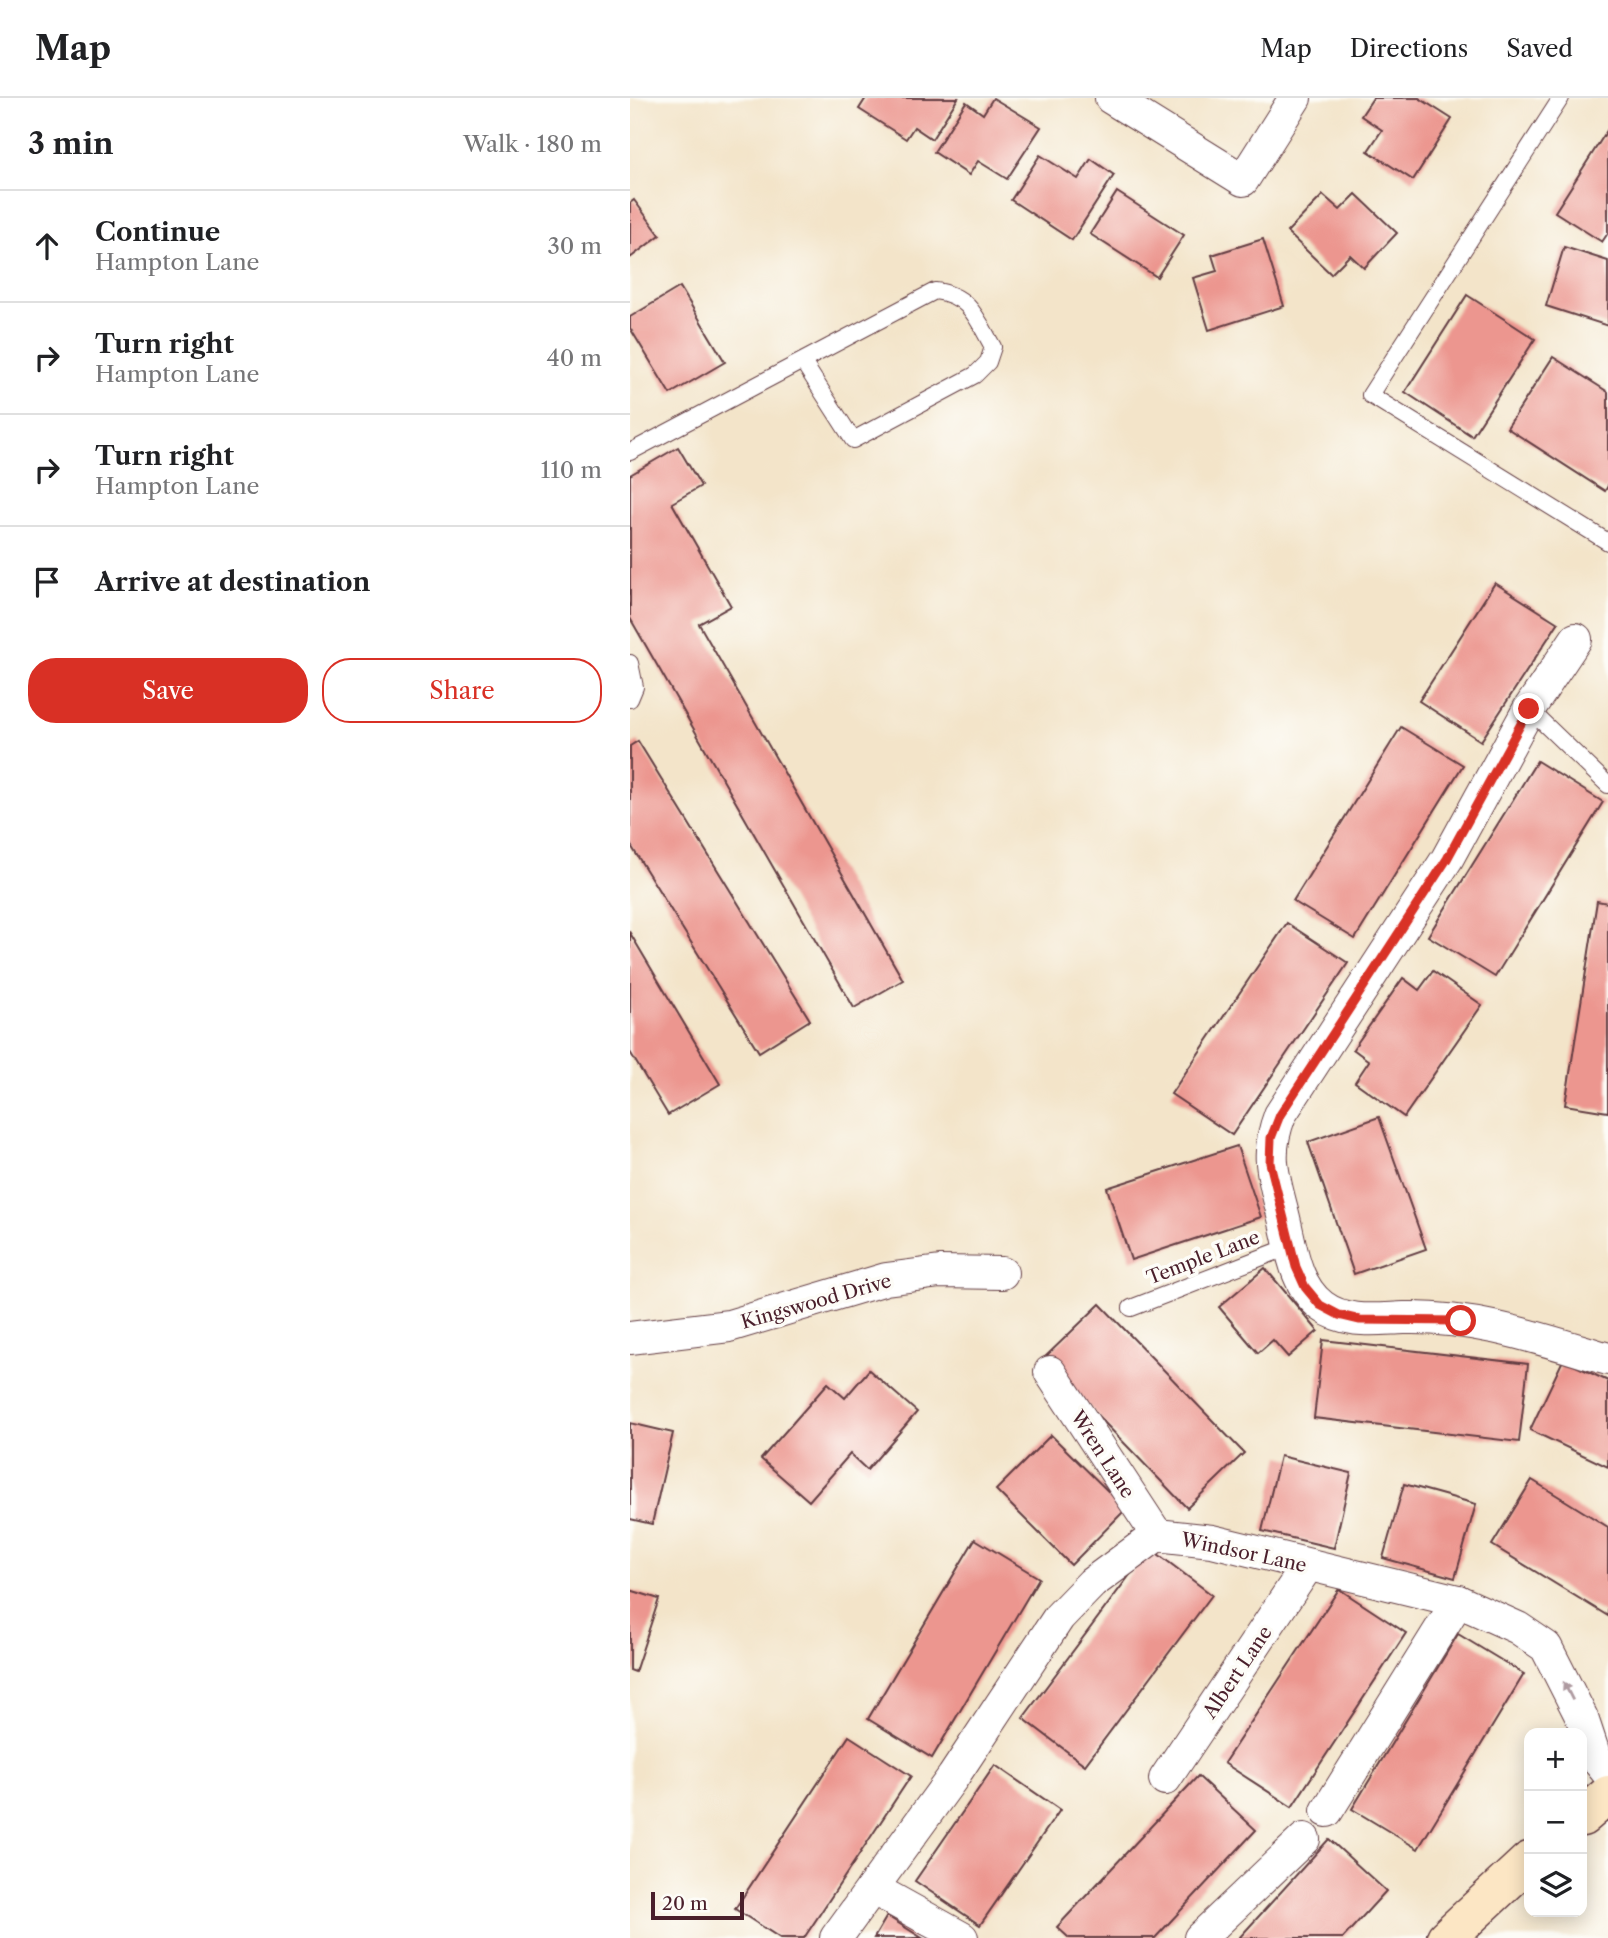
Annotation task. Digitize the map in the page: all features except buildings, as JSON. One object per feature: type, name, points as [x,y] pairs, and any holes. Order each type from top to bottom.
[{"type":"street","points":[[1111,98],[1243,180],[1295,98]]},
{"type":"street","points":[[1576,639],[1529,709],[1447,859],[1280,1115],[1271,1138],[1270,1163],[1291,1246],[1305,1287],[1320,1305],[1339,1315],[1360,1320],[1461,1321],[1520,1332],[1608,1359]]},
{"type":"street","name":"Kingswood Drive","points":[[630,1338],[729,1326],[886,1279],[940,1272],[1002,1273]]},
{"type":"street","name":"Wren Lane","points":[[1049,1372],[1157,1535]]},
{"type":"street","name":"Windsor Lane","points":[[836,1938],[953,1777],[1059,1616],[1092,1583],[1157,1535],[1212,1541],[1458,1601],[1518,1628],[1546,1647],[1582,1718],[1595,1757],[1600,1802]]},
{"type":"street","name":"Albert Lane","points":[[1166,1779],[1308,1565]]},
{"type":"street","points":[[1327,1811],[1458,1601]]},
{"type":"street","points":[[1200,1938],[1304,1839]]},
{"type":"street","points":[[1446,1938],[1524,1866]]},
{"type":"street","points":[[872,1888],[962,1938]]},
{"type":"lane","points":[[1561,98],[1370,396],[1608,542]]},
{"type":"lane","points":[[630,452],[935,290],[954,293],[968,305],[993,347],[988,362],[975,374],[853,440],[803,362]]},
{"type":"lane","points":[[630,663],[635,687],[630,699]]},
{"type":"lane","points":[[1529,709],[1608,785]]},
{"type":"lane","name":"Temple Lane","points":[[1131,1308],[1291,1246]]},
{"type":"route","points":[[1461,1321],[1408,1318],[1360,1320],[1339,1315],[1320,1305],[1305,1287],[1296,1267],[1270,1163],[1271,1138],[1280,1115],[1447,859],[1529,709]]}]
